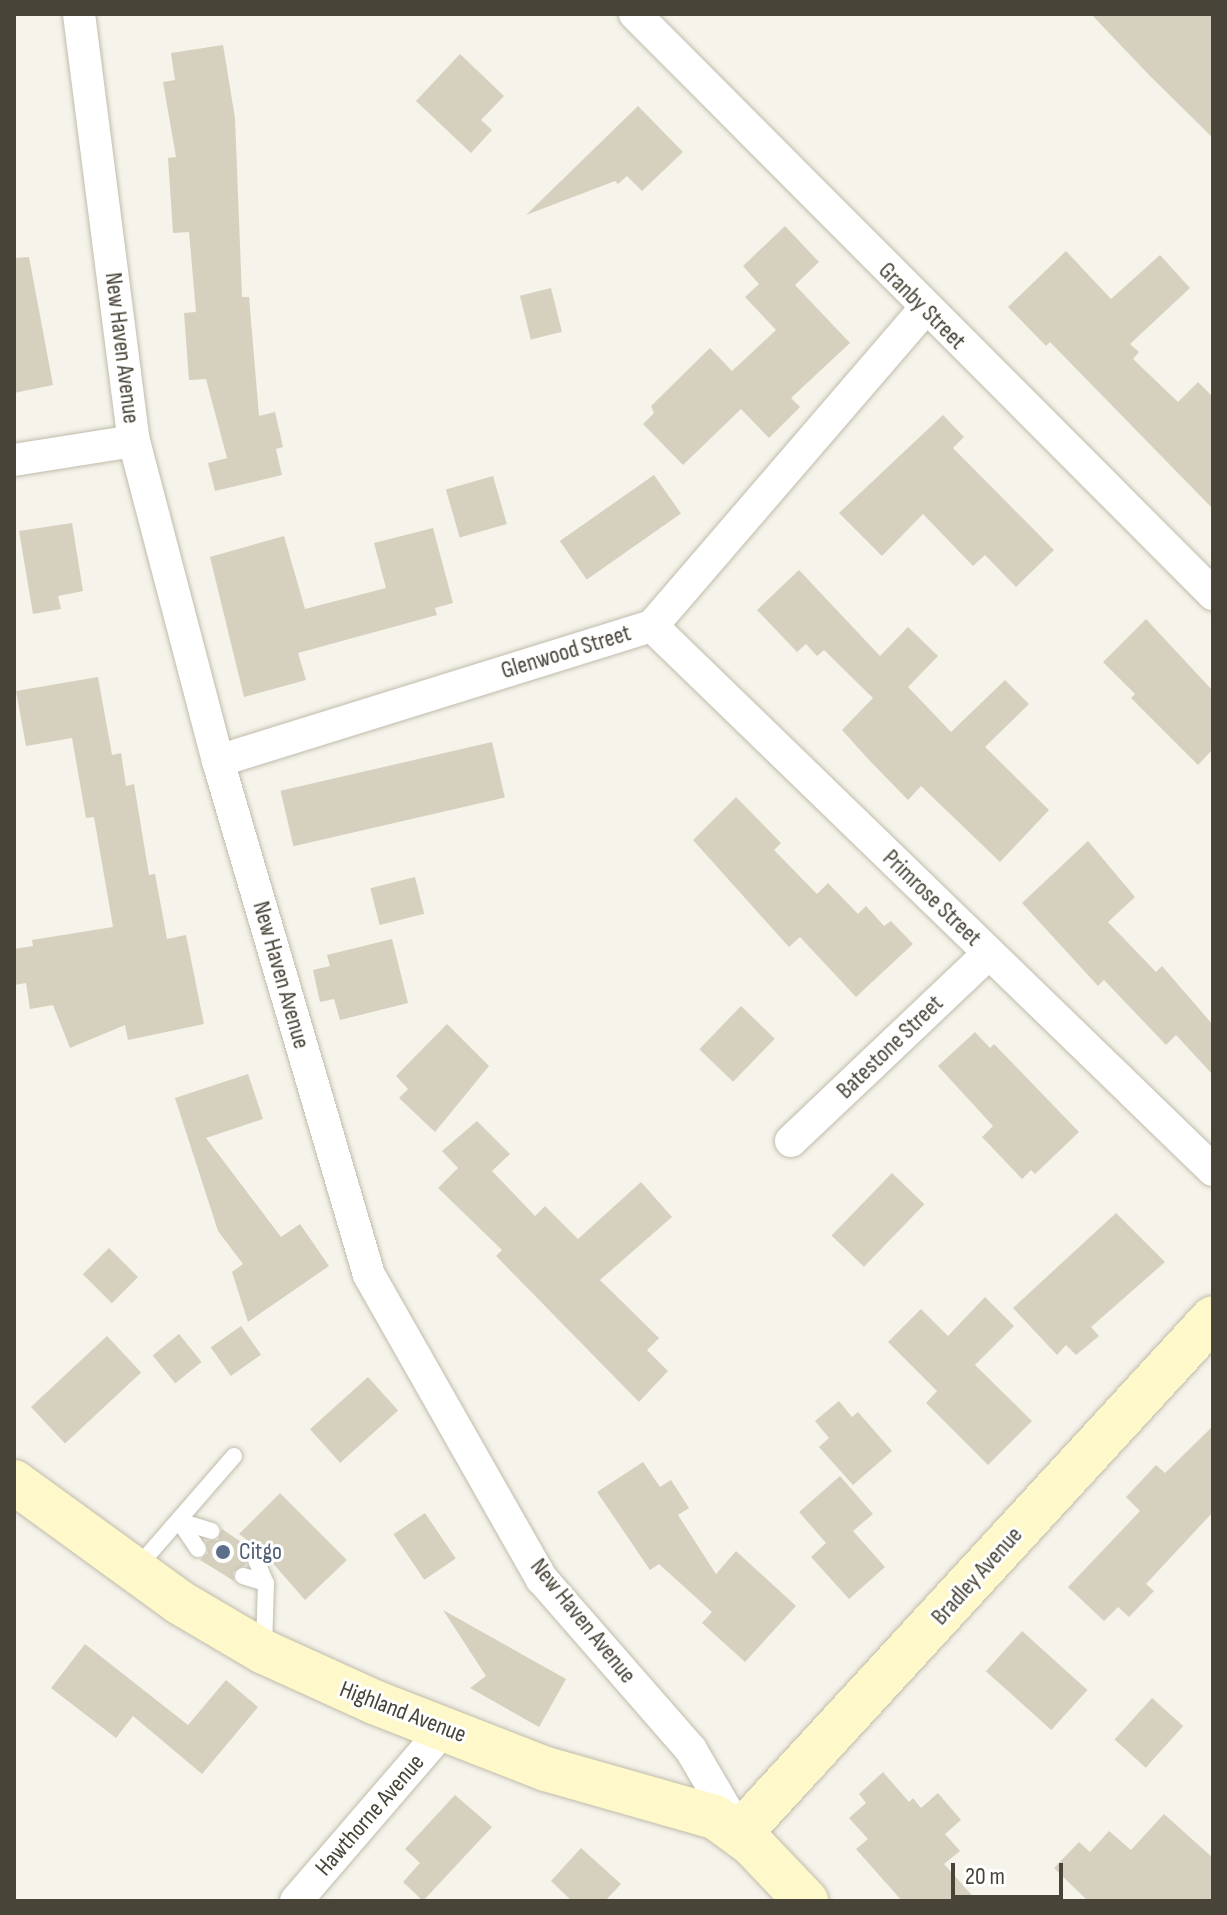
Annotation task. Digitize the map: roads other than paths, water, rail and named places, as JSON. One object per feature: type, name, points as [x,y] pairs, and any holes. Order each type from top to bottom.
[{"type":"main road","name":"Bradley Avenue","points":[[740,1833],[1213,1318]]},
{"type":"main road","name":"Highland Avenue","points":[[14,1482],[134,1571],[264,1652],[546,1769],[700,1810],[740,1833],[806,1901]]},
{"type":"street","name":"New Haven Avenue","points":[[79,14],[134,441],[218,761],[369,1275],[542,1579],[691,1750],[740,1833]]},
{"type":"street","name":"Granby Street","points":[[635,14],[925,309],[1213,594]]},
{"type":"street","name":"Glenwood Street","points":[[218,761],[652,626],[925,309]]},
{"type":"street","points":[[14,460],[134,441]]},
{"type":"street","name":"Primrose Street","points":[[652,626],[1213,1170]]},
{"type":"street","name":"Batestone Street","points":[[791,1141],[989,953]]},
{"type":"street","name":"Hawthorne Avenue","points":[[296,1901],[445,1728]]},
{"type":"lane","points":[[134,1571],[234,1456]]},
{"type":"lane","points":[[179,1521],[211,1531]]},
{"type":"lane","points":[[179,1521],[198,1549]]},
{"type":"lane","points":[[256,1560],[266,1583],[264,1652]]},
{"type":"lane","points":[[243,1576],[266,1583]]},
{"type":"place","name":"Citgo","points":[[223,1552]]}]
